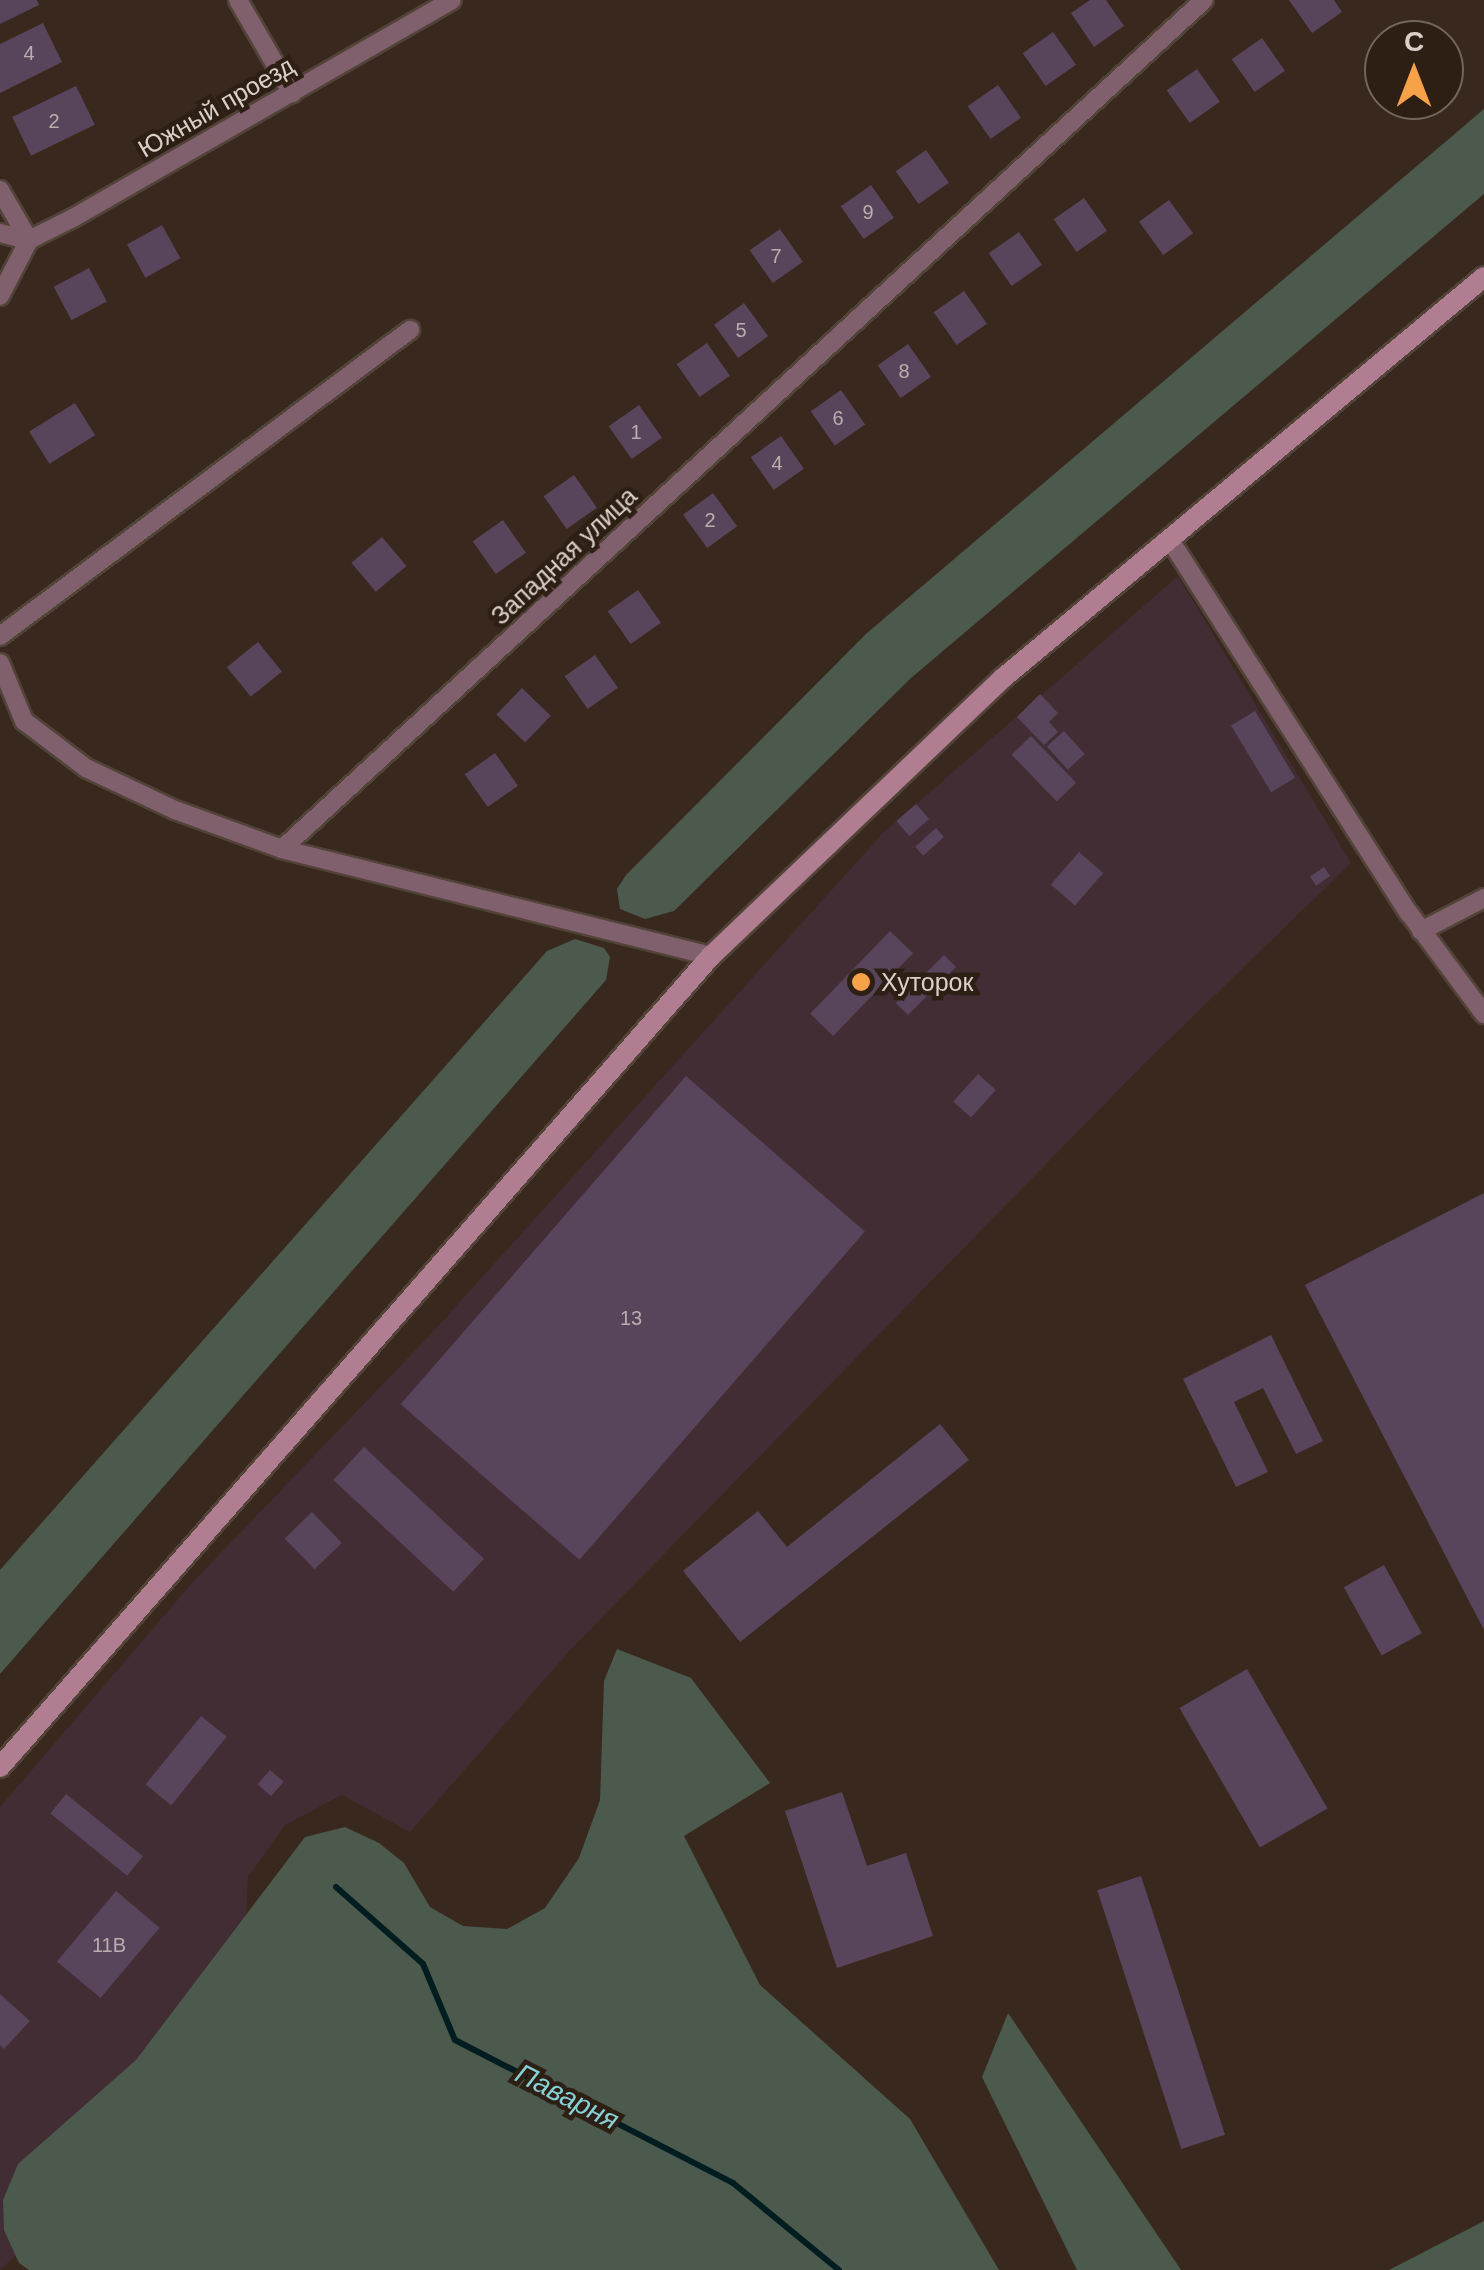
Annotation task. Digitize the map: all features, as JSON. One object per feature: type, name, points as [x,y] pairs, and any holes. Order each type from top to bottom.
[{"type":"street","points":[[238,0],[292,93]]},
{"type":"street","name":"Южный проезд","points":[[29,240],[452,0]]},
{"type":"street","name":"Западная улица","points":[[282,849],[1204,0]]},
{"type":"street","points":[[0,190],[29,240]]},
{"type":"street","points":[[0,233],[29,240]]},
{"type":"street","points":[[0,296],[29,240]]},
{"type":"street","points":[[0,1767],[711,956],[1004,678],[1484,276]]},
{"type":"street","points":[[0,636],[410,330]]},
{"type":"street","points":[[1170,540],[1421,931],[1484,1014]]},
{"type":"street","points":[[0,664],[24,721],[86,768],[175,810],[282,849],[711,956]]},
{"type":"street","points":[[1421,931],[1484,898]]},
{"type":"shaded area","points":[[1178,576],[1351,863],[1144,1064],[573,1647],[410,1832],[342,1795],[285,1825],[248,1877],[241,2046],[0,2270],[0,1807],[191,1584],[430,1335],[883,833]]},
{"type":"green space","points":[[1484,109],[1484,194],[911,678],[674,911],[645,919],[620,909],[617,889],[626,875],[867,633]]},
{"type":"green space","points":[[575,939],[604,948],[610,957],[606,980],[0,1674],[0,1570],[547,951]]},
{"type":"green space","points":[[617,1649],[691,1678],[770,1783],[684,1836],[760,1985],[910,2119],[999,2270],[29,2270],[19,2263],[4,2230],[3,2200],[18,2164],[136,2060],[305,1837],[345,1827],[379,1843],[404,1863],[430,1907],[463,1926],[507,1929],[545,1908],[579,1858],[600,1800],[604,1681]]},
{"type":"green space","points":[[1008,2013],[1181,2270],[1077,2270],[982,2077]]},
{"type":"green space","points":[[1484,2221],[1484,2270],[1389,2270]]},
{"type":"building","points":[[0,0],[37,0],[39,5],[0,24]]},
{"type":"building","points":[[1090,0],[1106,0],[1124,26],[1094,47],[1071,13]]},
{"type":"building","points":[[1289,0],[1334,0],[1342,12],[1312,33]]},
{"type":"building","points":[[43,23],[62,62],[0,93],[0,44]]},
{"type":"building","points":[[1053,32],[1076,65],[1046,86],[1023,53]]},
{"type":"building","points":[[1262,38],[1285,71],[1255,92],[1232,59]]},
{"type":"building","points":[[1197,69],[1220,102],[1190,123],[1167,90]]},
{"type":"building","points":[[998,85],[1021,118],[991,139],[968,106]]},
{"type":"building","points":[[76,86],[95,125],[31,156],[12,117]]},
{"type":"building","points":[[926,150],[949,183],[919,204],[896,171]]},
{"type":"building","points":[[871,185],[894,218],[864,239],[841,206]]},
{"type":"building","points":[[1084,198],[1107,231],[1077,252],[1054,219]]},
{"type":"building","points":[[1169,200],[1193,233],[1163,255],[1139,222]]},
{"type":"building","points":[[162,225],[180,258],[145,278],[127,244]]},
{"type":"building","points":[[780,229],[803,262],[773,283],[750,250]]},
{"type":"building","points":[[1019,232],[1042,265],[1012,286],[989,253]]},
{"type":"building","points":[[89,268],[107,302],[72,320],[54,287]]},
{"type":"building","points":[[964,291],[987,324],[957,345],[934,312]]},
{"type":"building","points":[[744,303],[768,336],[738,358],[714,325]]},
{"type":"building","points":[[707,343],[730,376],[700,397],[677,364]]},
{"type":"building","points":[[908,344],[931,377],[901,398],[878,365]]},
{"type":"building","points":[[841,390],[865,424],[835,446],[811,411]]},
{"type":"building","points":[[75,403],[95,435],[49,464],[29,432]]},
{"type":"building","points":[[639,405],[662,438],[632,459],[609,426]]},
{"type":"building","points":[[781,436],[804,469],[774,490],[751,457]]},
{"type":"building","points":[[574,475],[597,508],[567,529],[544,496]]},
{"type":"building","points":[[713,493],[737,526],[707,548],[683,515]]},
{"type":"building","points":[[503,520],[526,553],[496,574],[473,541]]},
{"type":"building","points":[[382,537],[406,566],[376,592],[351,563]]},
{"type":"building","points":[[638,590],[661,623],[631,644],[608,611]]},
{"type":"building","points":[[258,642],[282,672],[251,697],[227,667]]},
{"type":"building","points":[[595,655],[618,688],[588,709],[565,676]]},
{"type":"building","points":[[522,688],[551,716],[525,742],[496,715]]},
{"type":"building","points":[[1040,694],[1058,713],[1049,722],[1058,732],[1044,745],[1017,717]]},
{"type":"building","points":[[1255,711],[1295,778],[1271,792],[1231,725]]},
{"type":"building","points":[[1064,731],[1085,754],[1068,769],[1047,746]]},
{"type":"building","points":[[1031,736],[1076,783],[1057,802],[1012,755]]},
{"type":"building","points":[[495,753],[518,786],[488,807],[465,774]]},
{"type":"building","points":[[916,804],[929,819],[909,836],[896,821]]},
{"type":"building","points":[[936,828],[944,837],[923,856],[915,847]]},
{"type":"building","points":[[1079,852],[1103,873],[1075,905],[1051,884]]},
{"type":"building","points":[[1324,867],[1330,876],[1316,886],[1310,877]]},
{"type":"building","name":"Хуторок","points":[[890,931],[913,953],[833,1036],[810,1014]]},
{"type":"building","points":[[944,955],[956,967],[908,1015],[896,1003]]},
{"type":"building","points":[[978,1074],[996,1090],[971,1118],[953,1101]]},
{"type":"building","points":[[686,1076],[865,1231],[579,1560],[401,1404]]},
{"type":"building","points":[[1484,1193],[1484,1630],[1305,1285]]},
{"type":"building","points":[[1271,1335],[1323,1441],[1296,1454],[1263,1388],[1234,1402],[1268,1472],[1236,1487],[1183,1379]]},
{"type":"building","points":[[940,1424],[969,1460],[740,1642],[683,1571],[758,1511],[787,1547]]},
{"type":"building","points":[[364,1447],[484,1559],[453,1592],[333,1480]]},
{"type":"building","points":[[312,1512],[342,1543],[315,1569],[285,1538]]},
{"type":"building","points":[[1384,1565],[1422,1633],[1382,1656],[1344,1587]]},
{"type":"building","points":[[1247,1669],[1328,1808],[1260,1847],[1179,1708]]},
{"type":"building","points":[[201,1716],[227,1737],[171,1805],[146,1784]]},
{"type":"building","points":[[270,1770],[284,1782],[271,1796],[258,1784]]},
{"type":"building","points":[[842,1792],[867,1866],[906,1853],[933,1936],[837,1968],[785,1811]]},
{"type":"building","points":[[66,1794],[143,1856],[127,1876],[50,1813]]},
{"type":"building","points":[[1141,1876],[1225,2135],[1181,2149],[1097,1890]]},
{"type":"building","points":[[116,1891],[160,1928],[101,1998],[57,1961]]},
{"type":"building","points":[[0,1994],[30,2021],[4,2049],[0,2045]]},
{"type":"waterway","name":"Паварня","points":[[336,1887],[423,1964],[455,2040],[733,2183],[839,2270]]},
{"type":"place","name":"Хуторок","points":[[861,982]]}]
